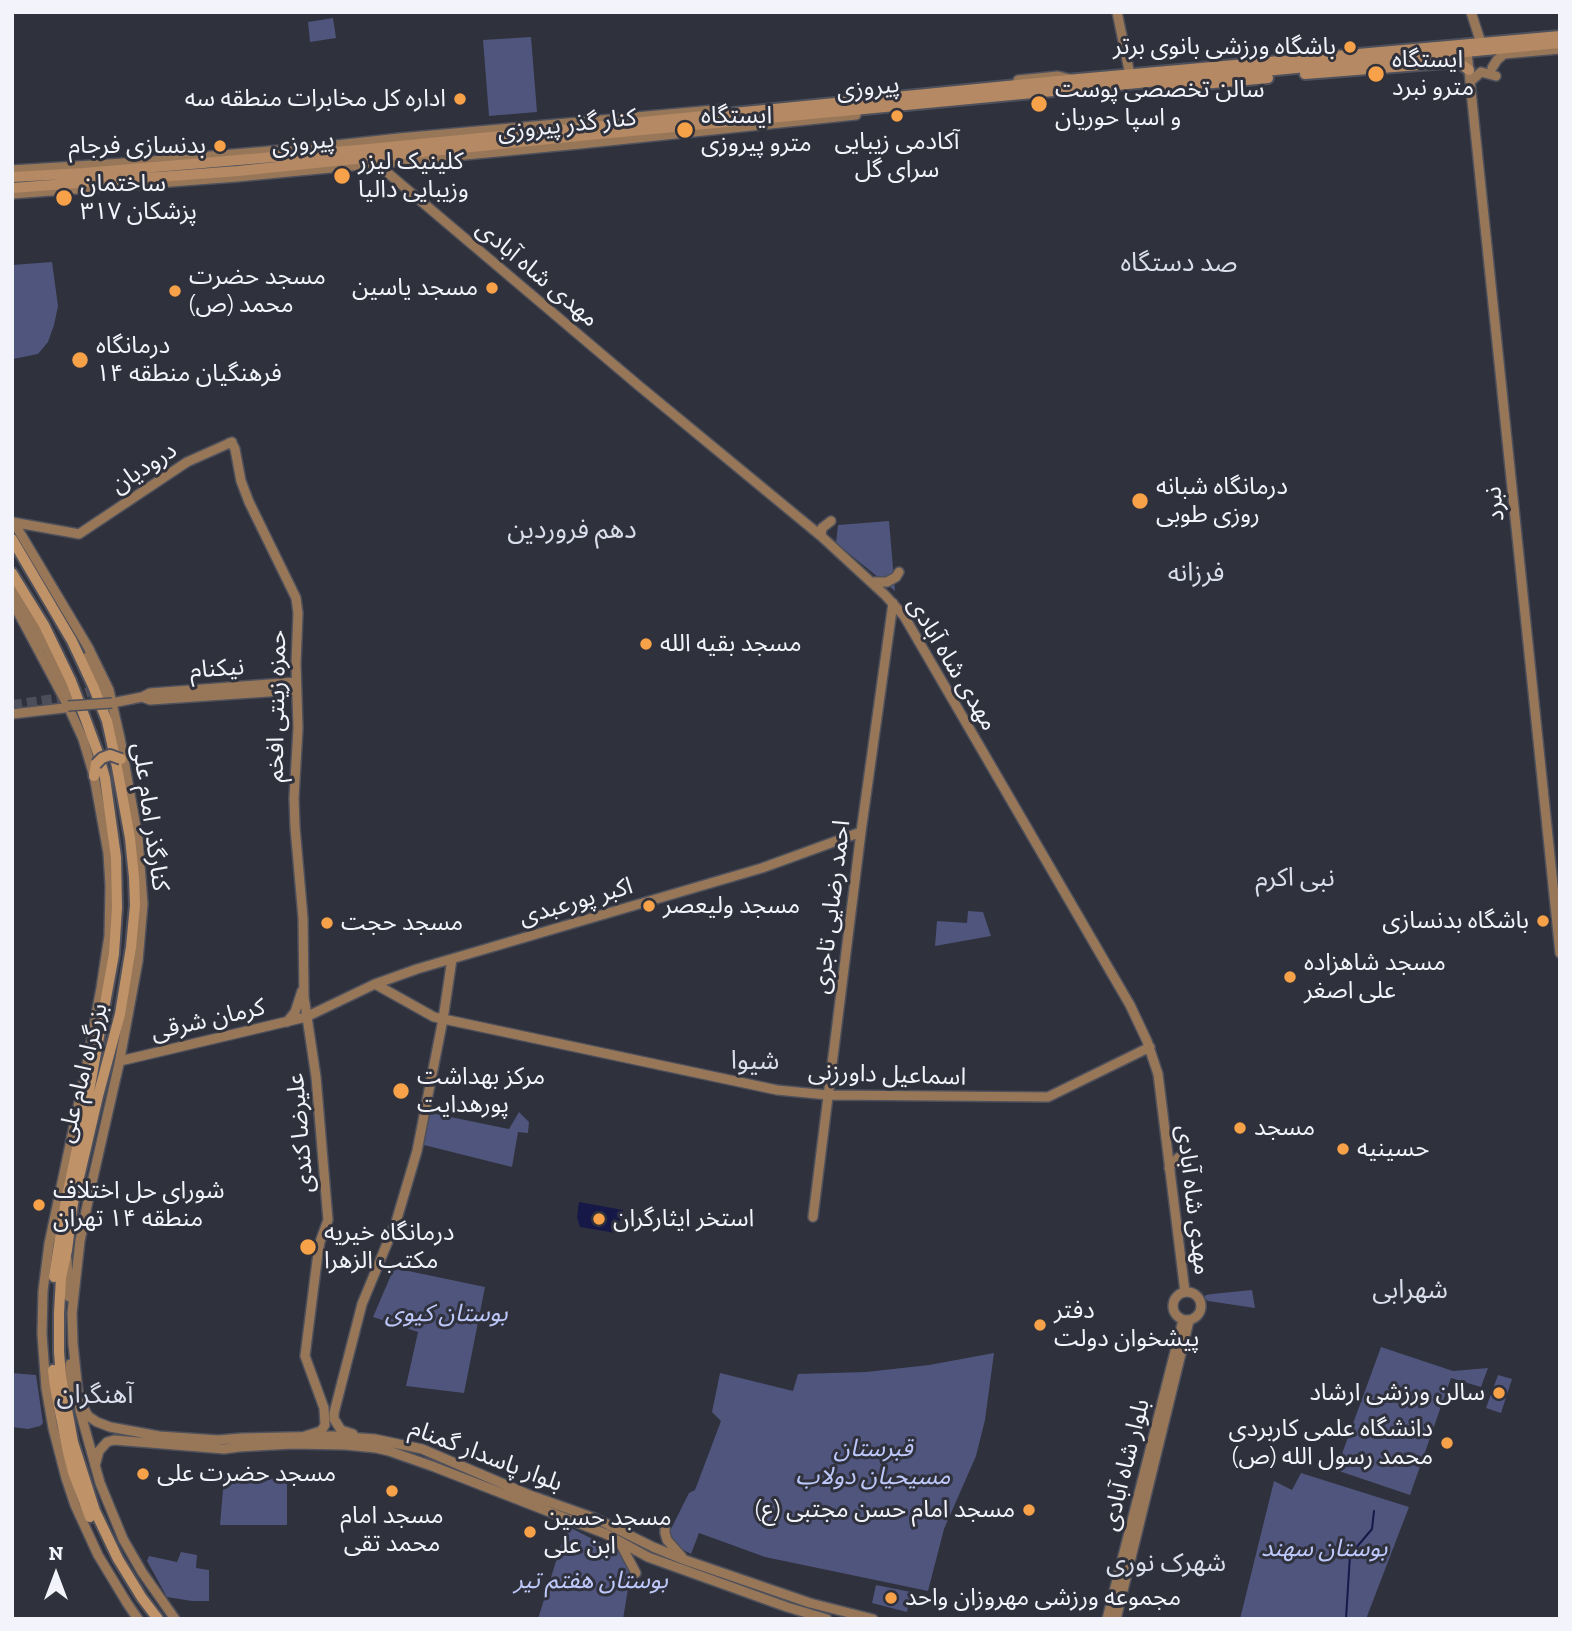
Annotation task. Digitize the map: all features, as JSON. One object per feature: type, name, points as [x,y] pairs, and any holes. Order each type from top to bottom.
[{"type":"highway","name":"بزرگراه امام علی","points":[[12,540],[72,641],[107,721],[130,838],[134,877],[134,926],[120,1014],[77,1184],[61,1278],[61,1377],[73,1442],[94,1511],[118,1559],[158,1619]]},
{"type":"highway","name":"بزرگراه امام علی","points":[[12,573],[44,625],[71,681],[102,767],[109,802],[116,857],[114,954],[65,1206],[54,1280],[51,1330],[55,1387],[68,1452],[85,1505],[115,1569],[149,1619]]},
{"type":"highway","points":[[95,770],[102,758],[110,755],[122,760]]},
{"type":"main road","points":[[1117,12],[1130,79]]},
{"type":"main road","points":[[1471,12],[1483,47]]},
{"type":"main road","name":"پیروزی","points":[[326,152],[336,145],[375,141],[580,140],[1130,79],[1483,47],[1559,37]]},
{"type":"main road","name":"پیروزی","points":[[1175,75],[1302,71],[1365,61],[1467,52],[1483,47]]},
{"type":"main road","points":[[856,109],[1302,71],[1356,70],[1458,62],[1470,75],[1494,72],[1497,60],[1504,54],[1560,49]]},
{"type":"main road","name":"نبرد","points":[[1467,52],[1560,953]]},
{"type":"main road","points":[[1385,59],[1397,66]]},
{"type":"main road","points":[[1356,70],[1365,61]]},
{"type":"main road","name":"کنار گذر پیروزی","points":[[480,140],[784,103],[1058,76],[1075,80]]},
{"type":"main road","name":"پیروزی","points":[[12,188],[33,190],[238,171],[480,140],[769,110],[856,109],[1075,80],[1130,79]]},
{"type":"main road","points":[[769,110],[784,103]]},
{"type":"main road","name":"کنار گذر پیروزی","points":[[33,190],[141,185],[580,140]]},
{"type":"main road","name":"پیروزی","points":[[12,177],[84,169],[326,152],[400,141]]},
{"type":"main road","name":"مهدی شاه آبادی","points":[[376,163],[821,536],[872,582],[904,616],[1130,1005],[1150,1047],[1158,1074],[1185,1292]]},
{"type":"main road","name":"پیروزی","points":[[12,170],[84,169]]},
{"type":"main road","points":[[12,194],[33,190]]},
{"type":"main road","name":"درودیان","points":[[12,524],[79,534],[187,461],[231,442]]},
{"type":"main road","name":"حمزه زینتی افخم","points":[[231,442],[249,502],[296,597],[298,728],[294,798],[303,918],[306,1017]]},
{"type":"main road","points":[[821,536],[822,528],[831,521]]},
{"type":"main road","points":[[12,524],[87,657],[100,686],[108,715],[107,721]]},
{"type":"main road","name":"کنارگذر امام علی","points":[[12,524],[16,526],[61,600],[109,690],[138,838],[143,904],[138,961],[120,1060],[80,1241],[72,1313],[73,1344],[78,1399],[94,1468],[123,1539],[175,1619]]},
{"type":"main road","points":[[872,582],[887,582],[896,578],[900,572]]},
{"type":"main road","points":[[12,589],[49,650],[64,685],[87,723]]},
{"type":"main road","name":"کنارگذر امام علی","points":[[12,602],[68,706],[95,770],[108,853],[109,936],[86,1069],[48,1244],[42,1310],[43,1359],[62,1467],[75,1505],[110,1576],[138,1619]]},
{"type":"main road","name":"احمد رضایی تاجری","points":[[813,1217],[861,832],[893,603]]},
{"type":"main road","name":"نیکنام","points":[[12,713],[112,703],[142,697],[150,700],[296,686]]},
{"type":"main road","name":"اکبر پورعبدی","points":[[306,1017],[375,984],[417,969],[762,868],[861,832]]},
{"type":"main road","points":[[375,1439],[346,1433],[334,1419],[362,1304],[396,1222],[417,1152],[452,959]]},
{"type":"main road","name":"اسماعیل داورزنی","points":[[375,984],[434,1017],[777,1090],[828,1095],[1048,1097],[1150,1047]]},
{"type":"main road","points":[[287,1022],[295,1012],[303,986]]},
{"type":"main road","name":"کرمان شرقی","points":[[120,1060],[306,1017]]},
{"type":"main road","name":"علیرضا کندی","points":[[306,1017],[316,1077],[328,1220],[318,1253],[305,1356],[324,1408]]},
{"type":"main road","points":[[1169,1168],[1185,1153]]},
{"type":"main road","points":[[67,1250],[72,1313]]},
{"type":"main road","points":[[1185,1292],[1194,1294],[1201,1304],[1197,1317],[1186,1320],[1174,1312],[1173,1304],[1177,1296],[1185,1292]]},
{"type":"main road","name":"بلوار شاه آبادی","points":[[1107,1619],[1186,1320]]},
{"type":"main road","name":"بلوار شاه آبادی","points":[[1116,1619],[1186,1320]]},
{"type":"main road","points":[[69,1414],[73,1344]]},
{"type":"main road","name":"بلوار پاسدار گمنام","points":[[78,1399],[92,1419],[117,1428],[159,1436],[218,1440],[333,1436],[375,1439],[422,1449],[527,1494],[597,1519],[648,1556],[827,1619]]},
{"type":"main road","points":[[305,1436],[321,1431],[325,1425],[324,1408],[331,1411],[336,1407]]},
{"type":"main road","points":[[94,1468],[99,1451],[114,1440],[111,1435],[117,1428]]},
{"type":"main road","name":"بلوار پاسدار گمنام","points":[[114,1440],[224,1450],[292,1444],[345,1445],[389,1451],[619,1541],[685,1560],[810,1603],[873,1619]]},
{"type":"main road","points":[[665,1525],[667,1540],[685,1560],[680,1562],[680,1567],[687,1571]]},
{"type":"main road","points":[[619,1541],[636,1573]]},
{"type":"green space","points":[[333,18],[336,38],[310,42],[308,22]]},
{"type":"green space","points":[[531,37],[537,112],[489,116],[483,40]]},
{"type":"green space","points":[[52,262],[58,306],[48,342],[38,354],[13,359],[12,265]]},
{"type":"green space","points":[[889,521],[895,591],[836,543],[838,525]]},
{"type":"green space","points":[[968,911],[983,912],[991,936],[935,946],[937,921],[967,923]]},
{"type":"green space","points":[[426,1112],[509,1129],[519,1112],[529,1122],[528,1133],[518,1132],[512,1167],[420,1144]]},
{"type":"green space","name":"بوستان کیوی","points":[[394,1268],[485,1287],[464,1393],[406,1386],[418,1332],[373,1317]]},
{"type":"green space","points":[[1252,1290],[1255,1308],[1208,1301],[1204,1298],[1206,1295]]},
{"type":"green space","points":[[1381,1347],[1453,1371],[1488,1368],[1481,1387],[1451,1378],[1410,1495],[1336,1470]]},
{"type":"green space","name":"قبرستان مسیحیان دولاب","points":[[994,1353],[985,1420],[976,1456],[944,1529],[928,1591],[765,1557],[699,1533],[691,1554],[674,1545],[669,1533],[689,1493],[695,1490],[721,1421],[712,1412],[720,1373],[793,1391],[798,1374],[866,1372],[929,1365]]},
{"type":"green space","points":[[12,1373],[36,1375],[43,1423],[40,1426],[28,1429],[12,1427]]},
{"type":"green space","name":"سالن ورزشی ارشاد","points":[[1498,1375],[1512,1379],[1501,1413],[1486,1408]]},
{"type":"green space","name":"بوستان سهند","points":[[1301,1473],[1409,1507],[1366,1619],[1240,1619],[1274,1481],[1292,1490]]},
{"type":"green space","points":[[224,1478],[287,1479],[287,1525],[220,1525]]},
{"type":"green space","name":"بوستان هفتم تیر","points":[[567,1526],[624,1555],[630,1577],[623,1619],[538,1619]]},
{"type":"green space","points":[[181,1552],[197,1555],[196,1568],[209,1570],[209,1601],[167,1597],[147,1561],[149,1556],[177,1562]]},
{"type":"green space","name":"مجموعه ورزشی مهروزان واحد","points":[[876,1585],[911,1592],[907,1612],[872,1603]]},
{"type":"shaded area","name":"استخر ایثارگران","points":[[579,1202],[623,1210],[616,1233],[580,1227],[577,1217]]},
{"type":"waterway","points":[[1346,1619],[1350,1555],[1372,1529],[1374,1511]]},
{"type":"tunnel","points":[[12,530],[91,665]]},
{"type":"tunnel","points":[[12,705],[76,696],[94,690],[98,684]]},
{"type":"place","name":"باشگاه ورزشی بانوی برتر","points":[[1350,47]]},
{"type":"place","name":"ایستگاه مترو نبرد","points":[[1376,74]]},
{"type":"place","name":"اداره کل مخابرات منطقه سه","points":[[460,99]]},
{"type":"place","name":"سالن تخصصی پوست و اسپا حوریان","points":[[1039,104]]},
{"type":"place","name":"آکادمی زیبایی سرای گل","points":[[897,116]]},
{"type":"place","name":"ایستگاه مترو پیروزی","points":[[685,130]]},
{"type":"place","name":"بدنسازی فرجام","points":[[220,146]]},
{"type":"place","name":"کلینیک لیزر وزیبایی دالیا","points":[[342,176]]},
{"type":"place","name":"ساختمان پزشکان ۳۱۷","points":[[64,198]]},
{"type":"place","name":"مسجد یاسین","points":[[492,288]]},
{"type":"place","name":"مسجد حضرت محمد (ص)","points":[[175,291]]},
{"type":"place","name":"درمانگاه فرهنگیان منطقه ۱۴","points":[[80,360]]},
{"type":"place","name":"درمانگاه شبانه روزی طوبی","points":[[1140,501]]},
{"type":"place","name":"مسجد بقیه الله","points":[[646,644]]},
{"type":"place","name":"مسجد ولیعصر","points":[[649,906]]},
{"type":"place","name":"باشگاه بدنسازی","points":[[1543,921]]},
{"type":"place","name":"مسجد حجت","points":[[327,923]]},
{"type":"place","name":"مسجد شاهزاده علی اصغر","points":[[1290,977]]},
{"type":"place","name":"مرکز بهداشت پورهدایت","points":[[401,1091]]},
{"type":"place","name":"مسجد","points":[[1240,1128]]},
{"type":"place","name":"حسینیه","points":[[1343,1149]]},
{"type":"place","name":"شورای حل اختلاف منطقه ۱۴ تهران","points":[[39,1205]]},
{"type":"place","name":"استخر ایثارگران","points":[[599,1219]]},
{"type":"place","name":"درمانگاه خیریه مکتب الزهرا","points":[[308,1247]]},
{"type":"place","name":"دفتر پیشخوان دولت","points":[[1040,1325]]},
{"type":"place","name":"سالن ورزشی ارشاد","points":[[1499,1393]]},
{"type":"place","name":"دانشگاه علمی کاربردی محمد رسول الله (ص)","points":[[1447,1443]]},
{"type":"place","name":"مسجد حضرت علی","points":[[143,1474]]},
{"type":"place","name":"مسجد امام محمد تقی","points":[[392,1491]]},
{"type":"place","name":"مسجد امام حسن مجتبی (ع)","points":[[1029,1510]]},
{"type":"place","name":"مسجد حسین ابن علی","points":[[530,1532]]},
{"type":"place","name":"مجموعه ورزشی مهروزان واحد","points":[[891,1598]]},
{"type":"district","name":"صد دستگاه","points":[[1179,264]]},
{"type":"district","name":"دهم فروردین","points":[[572,531]]},
{"type":"district","name":"فرزانه","points":[[1196,574]]},
{"type":"district","name":"نبی اکرم","points":[[1295,879]]},
{"type":"district","name":"شیوا","points":[[755,1062]]},
{"type":"district","name":"شهرابی","points":[[1410,1291]]},
{"type":"district","name":"آهنگران","points":[[95,1396]]},
{"type":"district","name":"شهرک نوری","points":[[1166,1564]]}]
